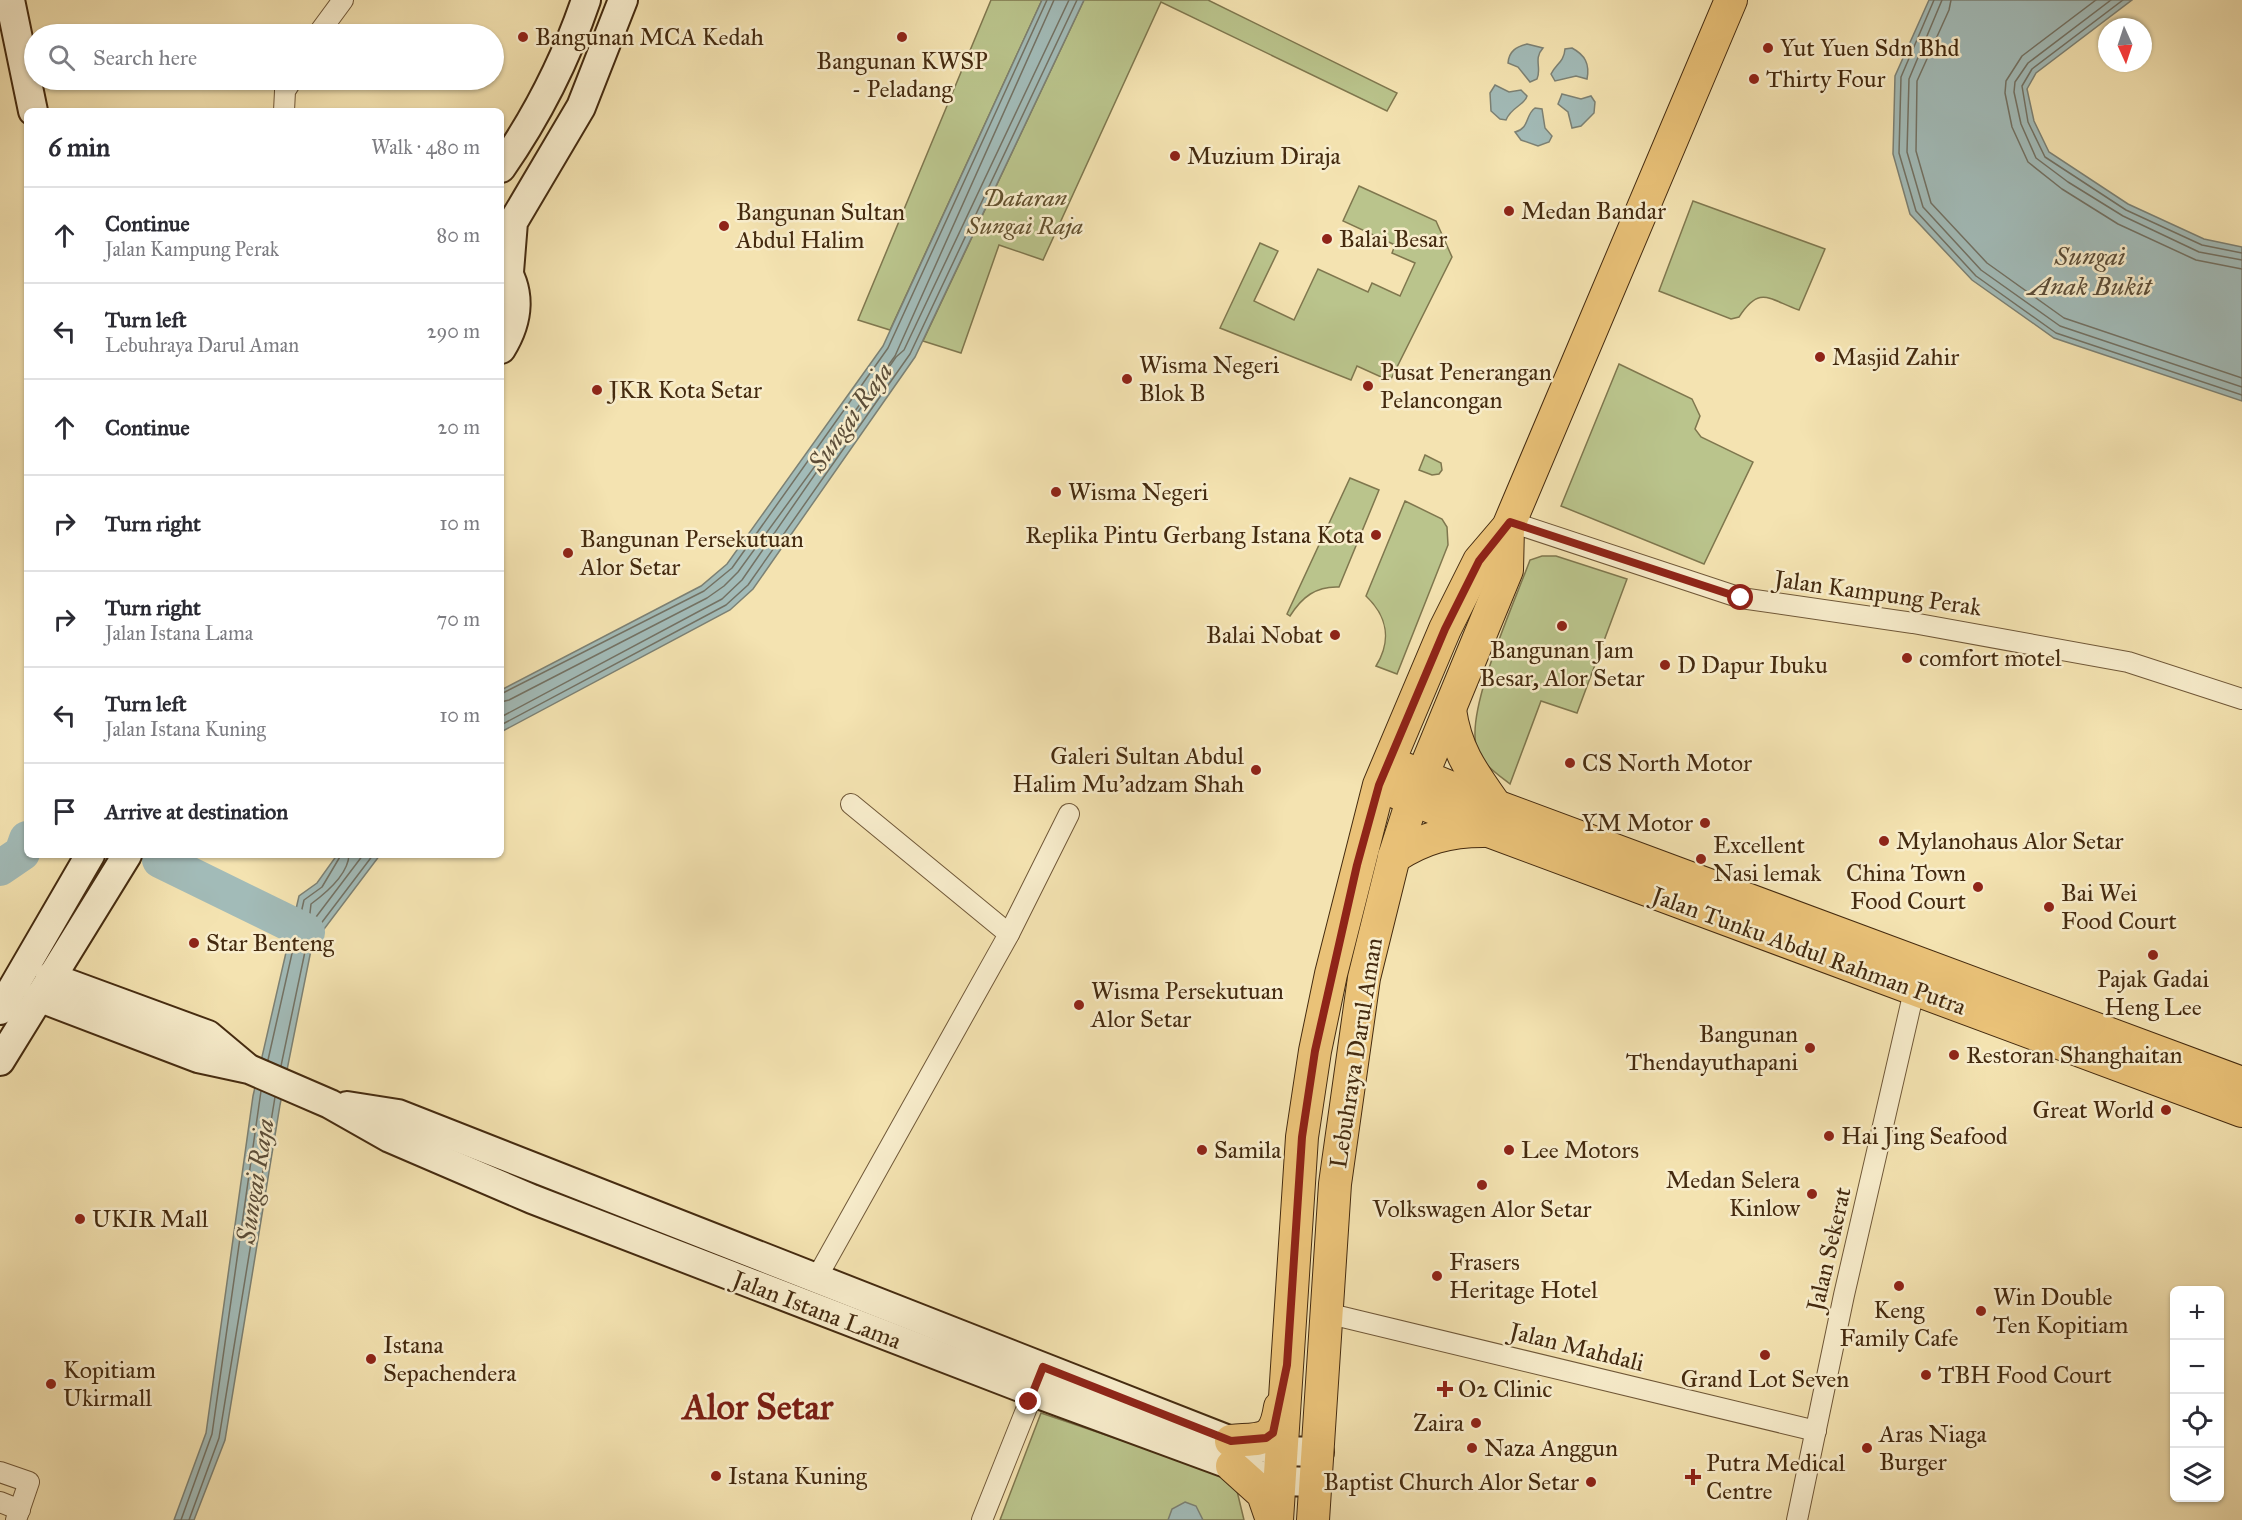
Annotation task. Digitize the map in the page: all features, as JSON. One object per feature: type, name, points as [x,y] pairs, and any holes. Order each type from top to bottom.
[{"type":"main road","points":[[1509,524],[1731,0]]},
{"type":"main road","name":"Lebuhraya Darul Aman","points":[[1313,1520],[1335,1184],[1364,978],[1394,857],[1417,787],[1507,570],[1509,524]]},
{"type":"main road","name":"Lebuhraya Darul Aman","points":[[1277,1520],[1302,1137],[1315,1051],[1384,773],[1445,629],[1474,570],[1509,524]]},
{"type":"main road","points":[[1394,857],[1427,838],[1456,831],[1491,818],[1454,736],[1450,710]]},
{"type":"main road","name":"Jalan Tunku Abdul Rahman Putra","points":[[1384,773],[1914,991],[2242,1111]]},
{"type":"main road","name":"Jalan Tunku Abdul Rahman Putra","points":[[1491,818],[2242,1083]]},
{"type":"main road","points":[[1272,1520],[1263,1494],[1232,1453],[1273,1433],[1287,1365]]},
{"type":"street","points":[[10,0],[24,68]]},
{"type":"street","points":[[325,24],[343,0]]},
{"type":"street","points":[[504,164],[549,88],[575,31],[586,0]]},
{"type":"street","points":[[504,344],[512,331],[517,305],[505,267],[513,222],[595,79],[623,0]]},
{"type":"street","points":[[29,90],[32,108]]},
{"type":"street","points":[[284,108],[286,90]]},
{"type":"street","name":"Jalan Kampung Perak","points":[[1509,524],[1741,598],[1913,623],[2128,662],[2242,699]]},
{"type":"street","points":[[851,804],[1009,934]]},
{"type":"street","points":[[793,1301],[816,1279],[1009,934],[1069,814]]},
{"type":"street","points":[[0,1010],[88,858]]},
{"type":"street","points":[[0,1061],[125,858]]},
{"type":"street","name":"Jalan Istana Lama","points":[[44,987],[208,1035],[249,1069],[330,1104],[390,1138],[521,1194],[793,1301],[1038,1380],[1232,1453],[1280,1466],[1317,1467]]},
{"type":"street","name":"Jalan Sekerat","points":[[1797,1520],[1914,991]]},
{"type":"street","name":"Jalan Istana Lama","points":[[330,1104],[398,1114],[816,1279],[1038,1380]]},
{"type":"street","name":"Jalan Mahdali","points":[[1326,1313],[1816,1431]]},
{"type":"street","points":[[982,1520],[1038,1380]]},
{"type":"street","points":[[0,1472],[29,1482],[18,1515],[0,1502]]},
{"type":"green space","name":"Dataran Sungai Raja","points":[[991,0],[1042,0],[890,330],[858,320]]},
{"type":"green space","name":"Dataran Sungai Raja","points":[[1084,0],[1208,0],[1397,93],[1387,111],[1161,2],[1043,260],[999,245],[961,353],[923,341]]},
{"type":"green space","points":[[1359,186],[1436,221],[1452,257],[1390,381],[1357,366],[1351,380],[1220,328],[1260,243],[1278,251],[1254,301],[1294,320],[1318,269],[1368,292],[1372,283],[1400,296],[1415,263],[1392,253],[1395,245],[1343,221]]},
{"type":"green space","points":[[1693,201],[1825,249],[1799,310],[1765,297],[1753,301],[1739,317],[1731,319],[1659,291]]},
{"type":"green space","points":[[1619,364],[1692,399],[1700,416],[1695,429],[1701,437],[1753,462],[1704,564],[1561,506]]},
{"type":"green space","points":[[1425,455],[1441,463],[1442,470],[1439,474],[1432,475],[1419,470]]},
{"type":"green space","points":[[1350,478],[1379,490],[1339,587],[1323,588],[1310,594],[1299,603],[1290,616],[1287,614]]},
{"type":"green space","points":[[1405,501],[1442,519],[1447,527],[1448,545],[1397,674],[1376,666],[1384,647],[1385,629],[1379,612],[1366,596]]},
{"type":"green space","points":[[1542,556],[1556,556],[1627,579],[1577,713],[1541,701],[1510,784],[1486,764],[1477,748],[1475,731],[1478,709],[1493,655],[1530,560]]},
{"type":"green space","points":[[1041,1413],[1218,1473],[1237,1491],[1244,1520],[1000,1520]]},
{"type":"water","name":"Sungai Raja","points":[[1042,0],[1084,0],[915,357],[753,589],[730,610],[504,730],[504,688],[701,586],[727,564],[883,346]]},
{"type":"water","name":"Sungai Anak Bukit","points":[[1929,0],[2132,0],[2108,18],[2098,18],[2098,26],[2036,73],[2027,89],[2034,121],[2049,152],[2128,204],[2204,239],[2242,247],[2242,401],[2054,338],[1972,280],[1910,214],[1893,154],[1895,76]]},
{"type":"water","points":[[1527,44],[1543,48],[1538,60],[1537,79],[1530,82],[1518,67],[1508,63],[1514,50]]},
{"type":"water","points":[[1572,48],[1586,60],[1587,79],[1576,76],[1555,81],[1551,74],[1561,60],[1565,49]]},
{"type":"water","points":[[1495,85],[1509,92],[1521,90],[1527,96],[1506,120],[1500,119],[1491,111],[1490,93]]},
{"type":"water","points":[[1562,94],[1581,99],[1591,96],[1595,102],[1594,113],[1581,126],[1572,128],[1568,112],[1558,104]]},
{"type":"water","points":[[1535,108],[1542,109],[1545,128],[1552,136],[1549,142],[1538,146],[1521,140],[1515,132],[1523,128]]},
{"type":"water","name":"Sungai Raja","points":[[335,858],[378,858],[312,945],[280,1105],[225,1440],[194,1520],[174,1520],[206,1433],[253,1096],[299,896],[317,883]]},
{"type":"water","points":[[1185,1502],[1196,1506],[1203,1520],[1168,1520],[1172,1509]]},
{"type":"waterway","points":[[0,868],[22,853],[24,847]]},
{"type":"waterway","points":[[160,860],[307,932]]},
{"type":"place","name":"Bangunan MCA Kedah","points":[[523,37]]},
{"type":"place","name":"Bangunan KWSP - Peladang","points":[[902,37]]},
{"type":"place","name":"Yut Yuen Sdn Bhd","points":[[1768,48]]},
{"type":"place","name":"Thirty Four","points":[[1754,79]]},
{"type":"place","name":"Muzium Diraja","points":[[1175,156]]},
{"type":"place","name":"Medan Bandar","points":[[1509,211]]},
{"type":"place","name":"Bangunan Sultan Abdul Halim","points":[[724,226]]},
{"type":"place","name":"Balai Besar","points":[[1327,239]]},
{"type":"place","name":"Masjid Zahir","points":[[1820,357]]},
{"type":"place","name":"Wisma Negeri Blok B","points":[[1127,379]]},
{"type":"place","name":"Pusat Penerangan Pelancongan","points":[[1368,386]]},
{"type":"place","name":"JKR Kota Setar","points":[[597,390]]},
{"type":"place","name":"Wisma Negeri","points":[[1056,492]]},
{"type":"place","name":"Replika Pintu Gerbang Istana Kota","points":[[1376,535]]},
{"type":"place","name":"Bangunan Persekutuan Alor Setar","points":[[568,553]]},
{"type":"place","name":"Bangunan Jam Besar, Alor Setar","points":[[1562,626]]},
{"type":"place","name":"Balai Nobat","points":[[1335,635]]},
{"type":"place","name":"comfort motel","points":[[1907,658]]},
{"type":"place","name":"D Dapur Ibuku","points":[[1665,665]]},
{"type":"place","name":"CS North Motor","points":[[1570,763]]},
{"type":"place","name":"Galeri Sultan Abdul Halim Mu'adzam Shah","points":[[1256,770]]},
{"type":"place","name":"YM Motor","points":[[1705,823]]},
{"type":"place","name":"Mylanohaus Alor Setar","points":[[1884,841]]},
{"type":"place","name":"Excellent Nasi lemak","points":[[1701,859]]},
{"type":"place","name":"China Town Food Court","points":[[1978,887]]},
{"type":"place","name":"Bai Wei Food Court","points":[[2049,907]]},
{"type":"place","name":"Star Benteng","points":[[194,943]]},
{"type":"place","name":"Pajak Gadai Heng Lee","points":[[2153,955]]},
{"type":"place","name":"Wisma Persekutuan Alor Setar","points":[[1079,1005]]},
{"type":"place","name":"Bangunan Thendayuthapani","points":[[1810,1048]]},
{"type":"place","name":"Restoran Shanghaitan","points":[[1954,1055]]},
{"type":"place","name":"Great World","points":[[2166,1110]]},
{"type":"place","name":"Hai Jing Seafood","points":[[1829,1136]]},
{"type":"place","name":"Samila","points":[[1202,1150]]},
{"type":"place","name":"Lee Motors","points":[[1509,1150]]},
{"type":"place","name":"Volkswagen Alor Setar","points":[[1482,1185]]},
{"type":"place","name":"Medan Selera Kinlow","points":[[1812,1194]]},
{"type":"place","name":"UKIR Mall","points":[[80,1219]]},
{"type":"place","name":"Frasers Heritage Hotel","points":[[1437,1276]]},
{"type":"place","name":"Keng Family Cafe","points":[[1899,1286]]},
{"type":"place","name":"Win Double Ten Kopitiam","points":[[1981,1311]]},
{"type":"place","name":"Grand Lot Seven","points":[[1765,1355]]},
{"type":"place","name":"Istana Sepachendera","points":[[371,1359]]},
{"type":"place","name":"TBH Food Court","points":[[1926,1375]]},
{"type":"place","name":"Kopitiam Ukirmall","points":[[51,1384]]},
{"type":"place","name":"O2 Clinic","points":[[1445,1389]]},
{"type":"place","name":"Zaira","points":[[1476,1423]]},
{"type":"place","name":"Naza Anggun","points":[[1472,1448]]},
{"type":"place","name":"Aras Niaga Burger","points":[[1867,1448]]},
{"type":"place","name":"Istana Kuning","points":[[716,1476]]},
{"type":"place","name":"Putra Medical Centre","points":[[1693,1477]]},
{"type":"place","name":"Baptist Church Alor Setar","points":[[1591,1482]]},
{"type":"district","name":"Alor Setar","points":[[758,1406]]},
{"type":"route","points":[[1029,1402],[1043,1367],[1231,1441],[1266,1438],[1273,1433],[1278,1419],[1287,1365],[1302,1137],[1315,1051],[1357,865],[1379,785],[1445,629],[1479,561],[1510,522],[1741,598]]}]
